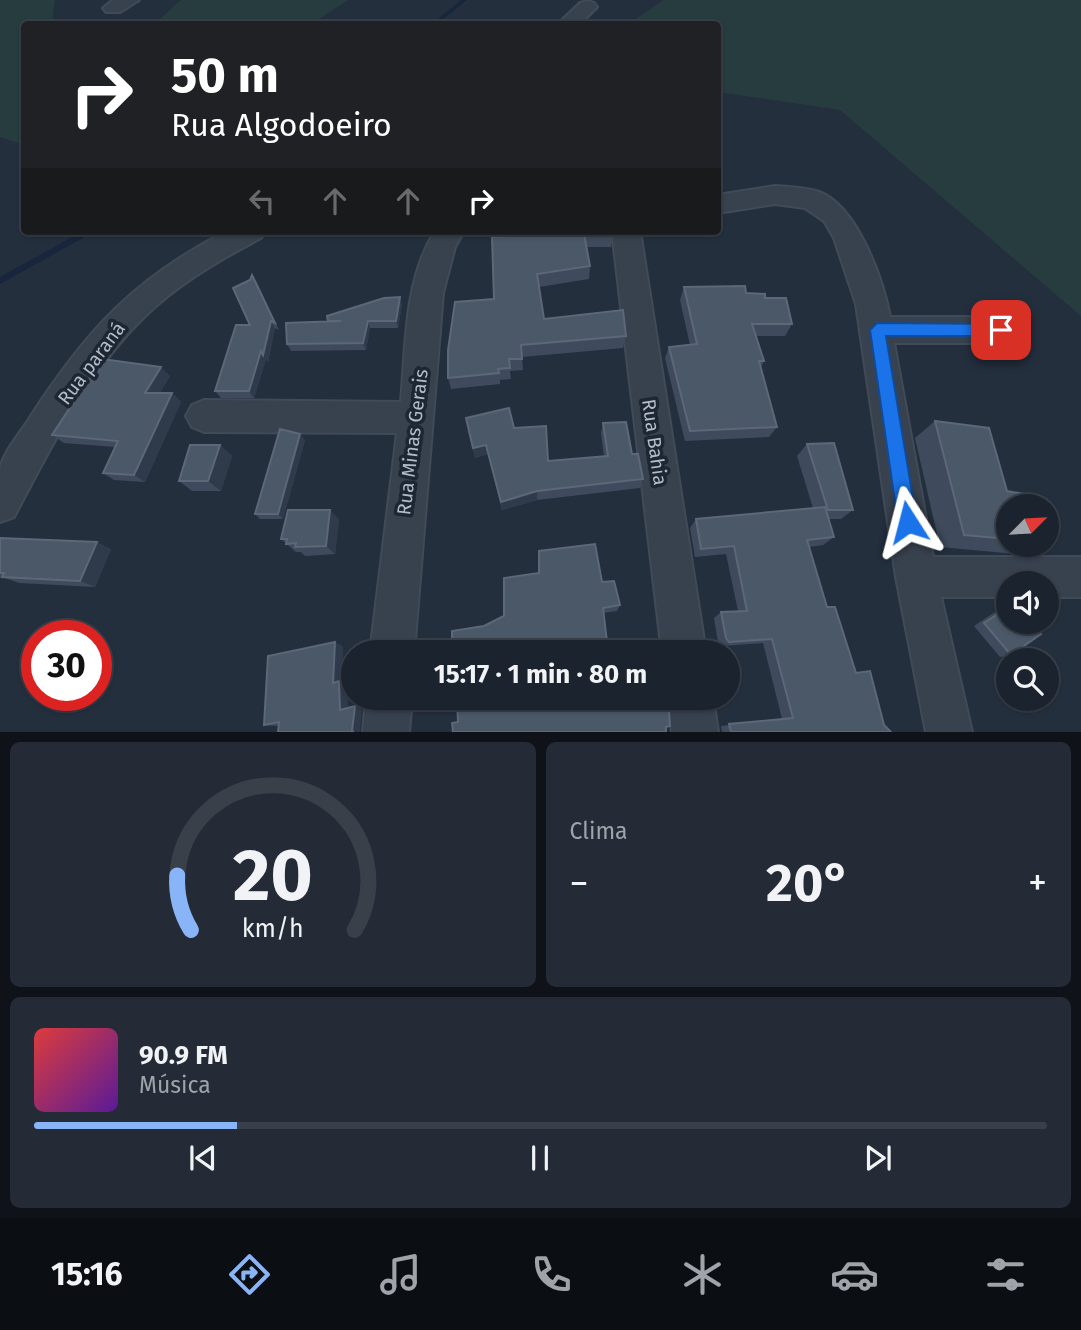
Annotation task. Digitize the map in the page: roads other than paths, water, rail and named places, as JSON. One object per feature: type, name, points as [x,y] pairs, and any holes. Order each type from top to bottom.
[{"type":"street","points":[[571,21],[587,7]]},
{"type":"street","points":[[721,204],[775,195],[812,199],[834,214],[848,238],[872,304],[916,577],[949,732]]},
{"type":"street","name":"Rua paraná","points":[[0,504],[67,392],[117,324],[177,272],[242,235]]},
{"type":"street","name":"Rua Minas Gerais","points":[[393,640],[399,554],[417,418],[428,296],[438,254],[448,235]]},
{"type":"street","name":"Rua Bahia","points":[[627,235],[682,640]]},
{"type":"street","points":[[877,330],[1001,330]]},
{"type":"street","points":[[204,416],[417,418]]},
{"type":"street","points":[[916,577],[1081,577]]},
{"type":"street","points":[[386,732],[388,710]]},
{"type":"street","points":[[692,710],[695,732]]},
{"type":"waterway","points":[[438,21],[464,0]]},
{"type":"waterway","points":[[0,281],[82,235]]}]
